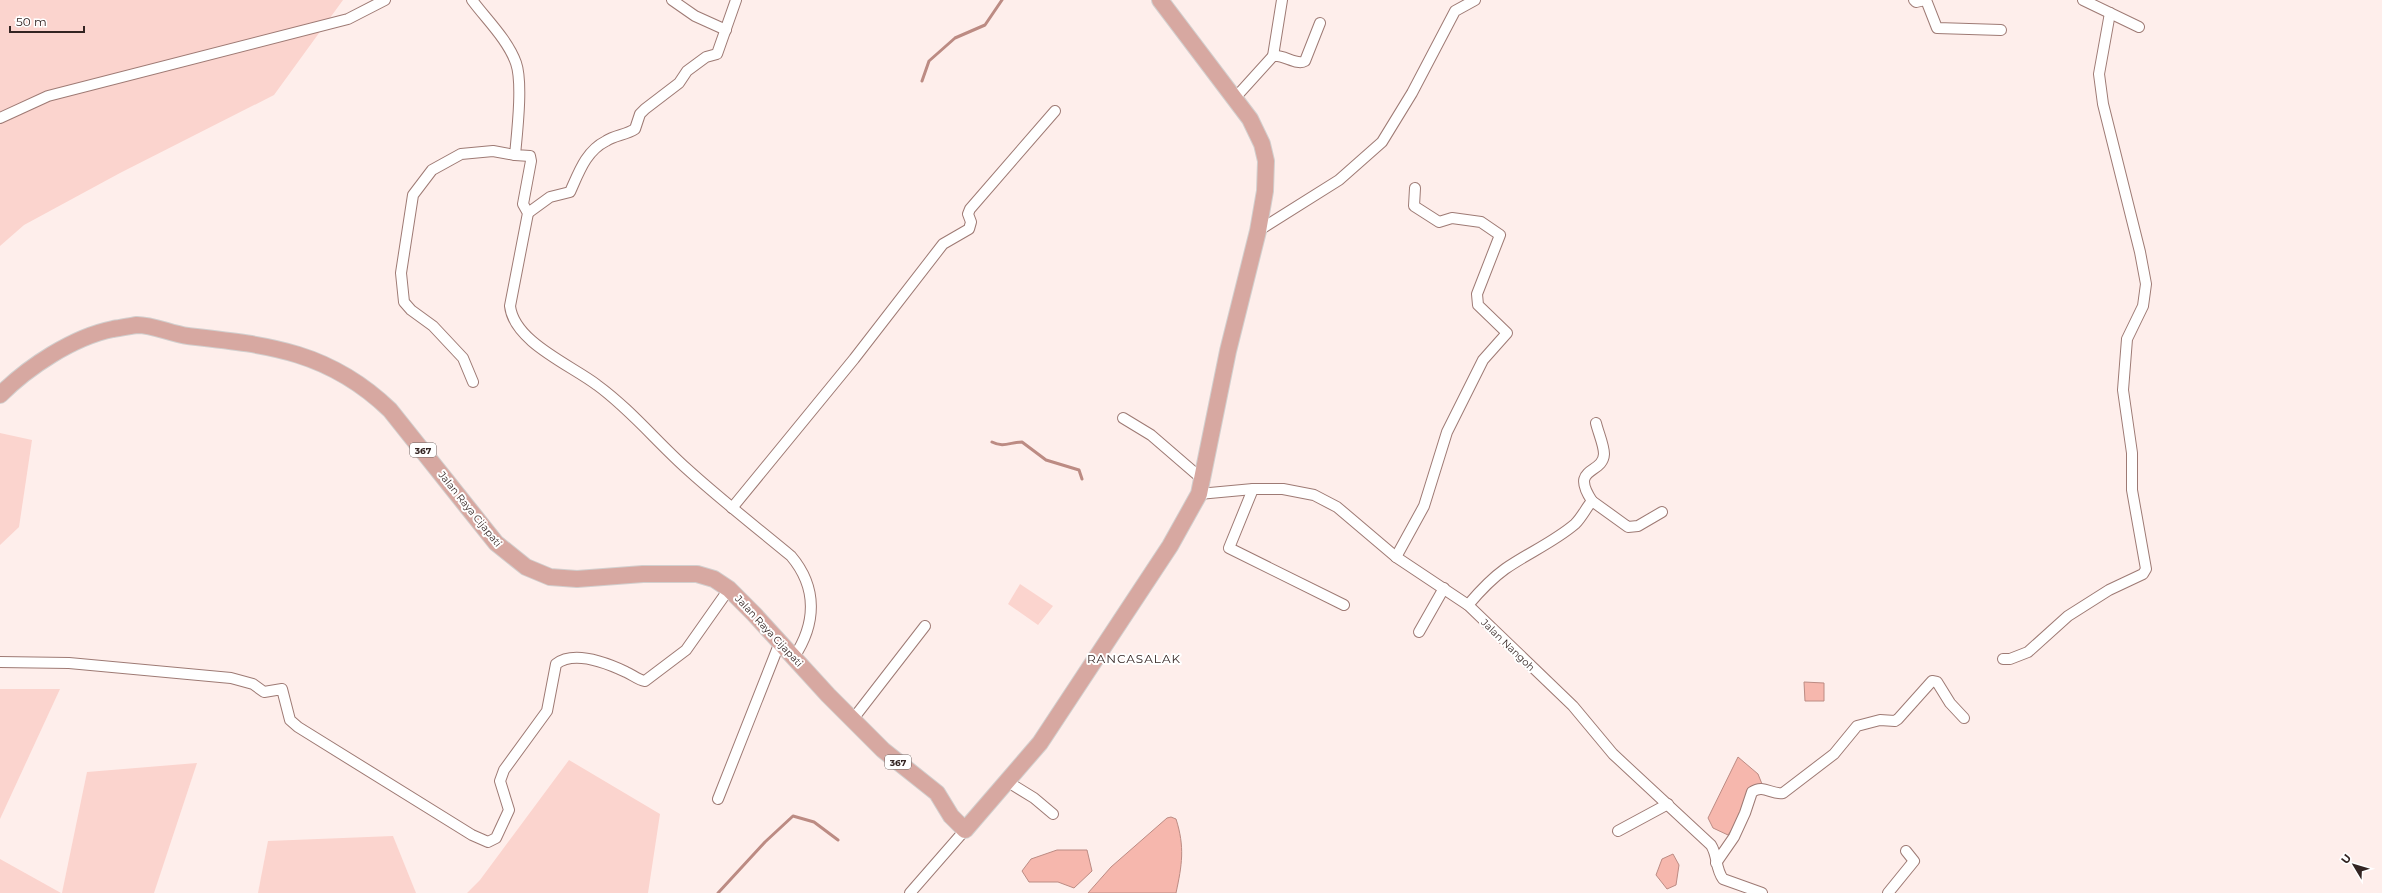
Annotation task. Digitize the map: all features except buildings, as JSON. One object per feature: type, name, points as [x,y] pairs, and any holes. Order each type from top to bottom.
[{"type":"main road","points":[[966,830],[1040,743],[1180,530],[1200,486],[1228,351],[1258,231],[1265,191],[1266,161],[1262,144],[1250,119],[1160,0]]},
{"type":"main road","name":"Jalan Raya Cijapati","points":[[0,395],[46,356],[112,329],[138,325],[186,336],[228,339],[283,349],[312,358],[343,373],[370,391],[402,424],[496,543],[526,567],[550,577],[577,579],[651,574],[697,574],[714,579],[729,589],[828,695],[857,714],[883,750],[929,785],[937,793],[956,822],[966,830]]},
{"type":"street","points":[[0,118],[48,96],[348,19],[385,0]]},
{"type":"street","points":[[472,0],[501,38],[517,64],[519,118],[515,155]]},
{"type":"street","points":[[672,0],[695,16],[726,30]]},
{"type":"street","points":[[528,213],[550,197],[570,192],[589,155],[607,140],[622,136],[635,129],[640,114],[645,109],[678,83],[687,71],[706,57],[717,54],[726,30],[731,9],[736,0]]},
{"type":"street","points":[[1235,98],[1273,56],[1282,0]]},
{"type":"street","points":[[1258,231],[1339,180],[1382,142],[1412,93],[1455,12],[1475,0]]},
{"type":"street","points":[[1914,0],[1916,2],[1926,0],[1937,28],[2001,30]]},
{"type":"street","points":[[2083,0],[2139,27]]},
{"type":"street","points":[[2003,659],[2010,659],[2028,652],[2068,616],[2109,590],[2143,574],[2146,569],[2132,490],[2132,453],[2123,390],[2127,339],[2143,306],[2146,284],[2140,252],[2103,104],[2099,74],[2110,13]]},
{"type":"street","points":[[1273,56],[1280,55],[1302,63],[1320,24]]},
{"type":"street","points":[[732,508],[854,359],[943,244],[969,229],[971,222],[968,214],[970,209],[1055,111]]},
{"type":"street","points":[[473,382],[463,358],[433,326],[411,310],[404,302],[401,274],[413,195],[432,170],[461,154],[493,151],[515,155],[527,155],[531,158],[523,204],[528,213],[510,306],[517,327],[566,366],[598,385],[732,508],[791,556],[802,568],[810,600],[811,620],[804,642],[794,657]]},
{"type":"street","points":[[1396,557],[1424,506],[1450,426],[1483,360],[1507,333],[1478,306],[1477,294],[1500,235],[1481,222],[1452,218],[1439,222],[1434,220],[1414,206],[1415,188]]},
{"type":"street","points":[[1123,418],[1151,435],[1200,486]]},
{"type":"street","points":[[1596,423],[1604,454],[1601,460],[1583,480],[1583,485],[1592,501],[1628,527],[1638,526],[1662,512]]},
{"type":"street","name":"Jalan Nangoh","points":[[1200,486],[1283,490],[1323,499],[1348,516],[1396,557],[1468,605],[1573,706],[1614,754],[1711,845],[1715,852],[1716,863],[1723,879],[1762,893]]},
{"type":"street","points":[[1253,489],[1229,548],[1344,605]]},
{"type":"street","points":[[1468,605],[1478,593],[1505,569],[1551,542],[1576,523],[1592,501]]},
{"type":"street","points":[[1419,632],[1444,588]]},
{"type":"street","points":[[0,662],[69,663],[231,678],[253,684],[264,692],[282,689],[290,720],[298,726],[472,835],[488,842],[496,838],[509,810],[500,781],[504,770],[543,719],[550,699],[552,674],[556,664],[562,659],[573,657],[610,665],[640,681],[648,680],[686,650],[729,589]]},
{"type":"street","points":[[857,714],[925,626]]},
{"type":"street","points":[[718,799],[780,642]]},
{"type":"street","points":[[1716,863],[1734,837],[1752,792],[1756,789],[1768,789],[1777,794],[1783,793],[1834,754],[1857,726],[1880,720],[1895,721],[1898,719],[1932,681],[1937,682],[1950,703],[1964,718]]},
{"type":"street","points":[[1008,782],[1034,798],[1053,814]]},
{"type":"street","points":[[1618,831],[1668,804]]},
{"type":"street","points":[[910,893],[966,830]]},
{"type":"street","points":[[1888,893],[1914,861],[1906,851]]},
{"type":"shaded area","points":[[0,0],[343,0],[274,95],[120,173],[24,225],[0,246]]},
{"type":"shaded area","points":[[0,433],[32,440],[19,527],[0,545]]},
{"type":"shaded area","points":[[1020,584],[1053,606],[1038,625],[1008,604]]},
{"type":"shaded area","points":[[1804,682],[1824,683],[1824,701],[1805,701]]},
{"type":"shaded area","points":[[0,689],[60,689],[0,819]]},
{"type":"shaded area","points":[[1738,757],[1758,774],[1762,784],[1728,835],[1713,828],[1708,818]]},
{"type":"shaded area","points":[[569,760],[660,814],[648,893],[467,893],[480,880]]},
{"type":"shaded area","points":[[197,763],[154,893],[62,893],[87,772]]},
{"type":"shaded area","points":[[1171,817],[1176,819],[1182,847],[1180,874],[1176,893],[1088,893],[1111,867],[1167,818]]},
{"type":"shaded area","points":[[393,836],[416,893],[258,893],[268,841]]},
{"type":"shaded area","points":[[1057,850],[1087,850],[1092,871],[1074,888],[1058,882],[1029,882],[1022,871],[1031,859]]},
{"type":"shaded area","points":[[1673,854],[1679,865],[1676,885],[1667,889],[1656,875],[1662,859]]},
{"type":"shaded area","points":[[0,859],[61,893],[0,893]]},
{"type":"waterway","points":[[922,81],[929,61],[955,38],[985,25],[1002,0]]},
{"type":"waterway","points":[[992,442],[1000,445],[1022,442],[1046,460],[1079,470],[1082,479]]},
{"type":"waterway","points":[[718,893],[765,842],[793,816],[814,822],[838,840]]},
{"type":"district","name":"RANCASALAK","points":[[1134,658]]}]
